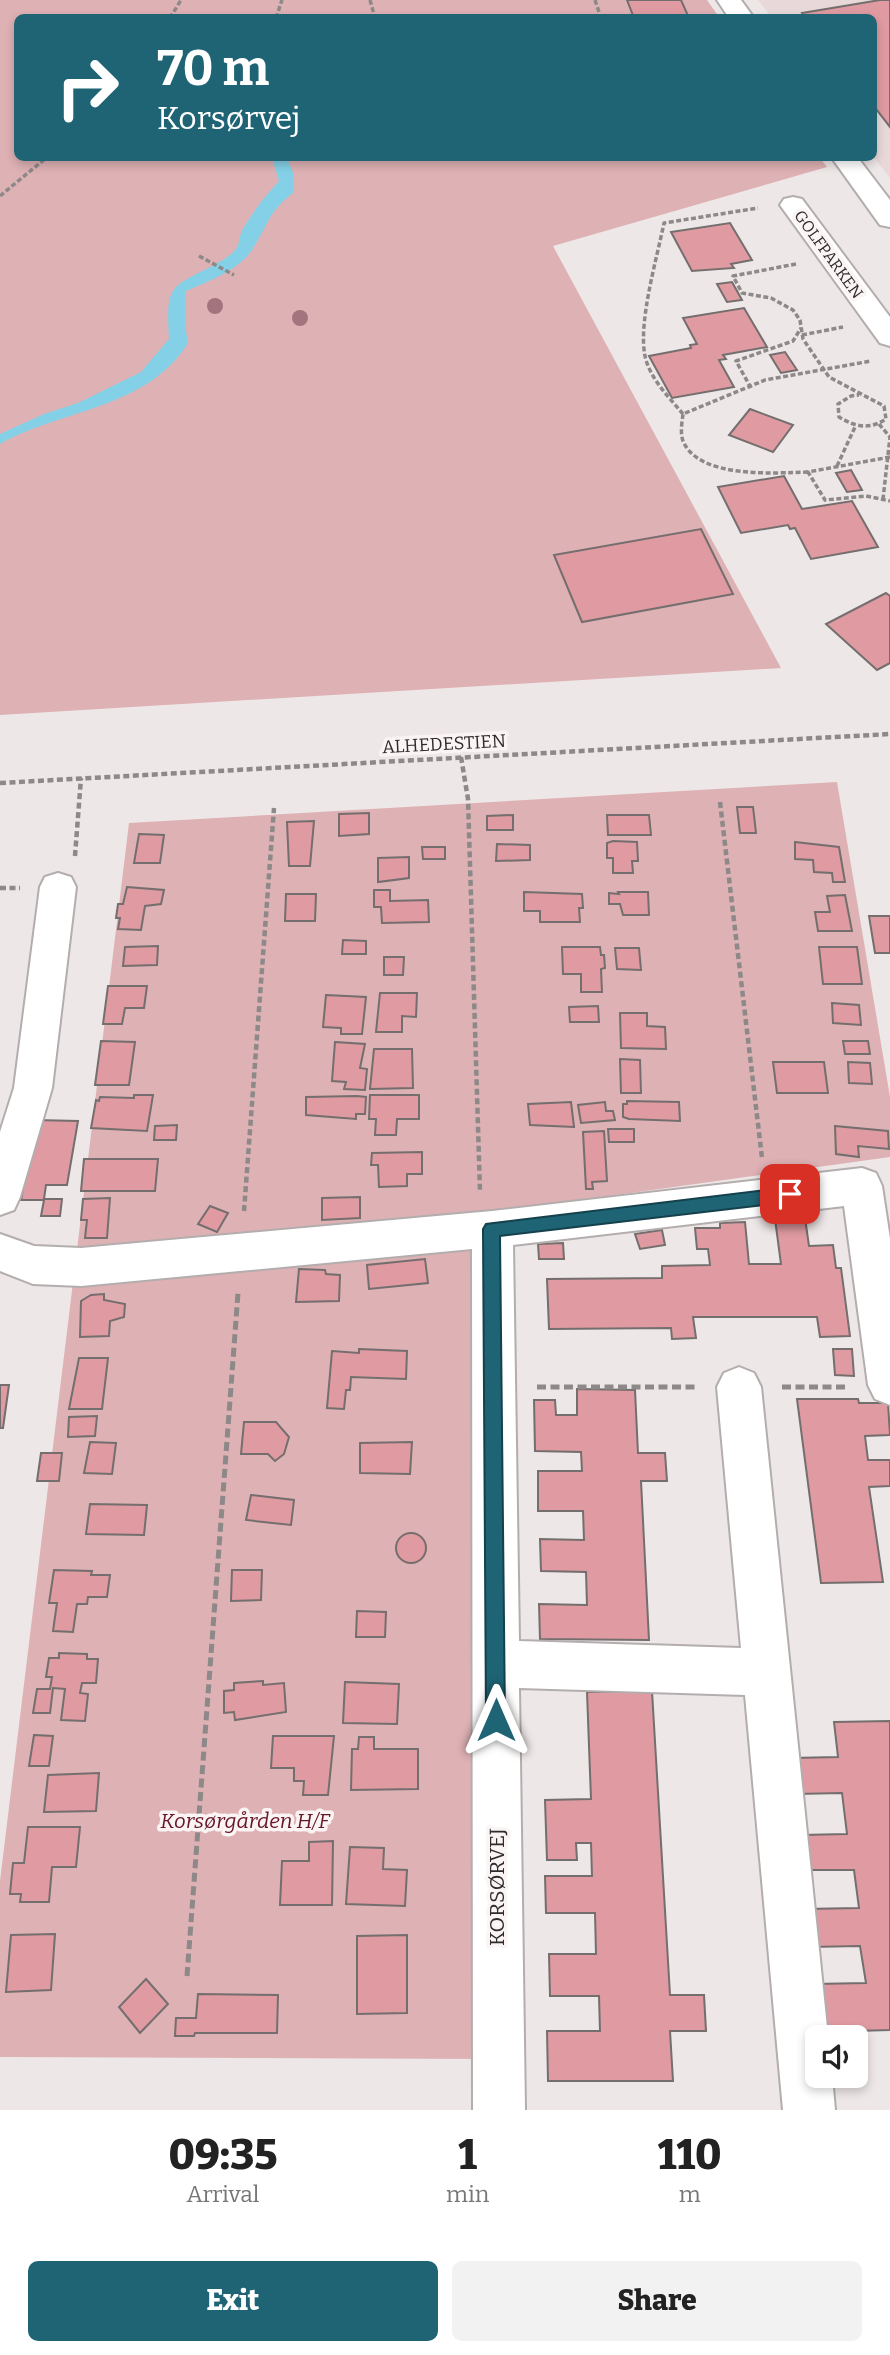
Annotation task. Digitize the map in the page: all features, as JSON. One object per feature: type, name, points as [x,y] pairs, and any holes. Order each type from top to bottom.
[{"type":"street","points":[[847,161],[890,219]]},
{"type":"street","name":"GOLFPARKEN","points":[[793,205],[831,258],[883,349]]},
{"type":"street","points":[[0,1196],[33,1088],[58,887]]},
{"type":"street","points":[[0,1252],[33,1265],[81,1267],[492,1229],[862,1186],[869,1386]]},
{"type":"street","name":"KORSØRVEJ","points":[[492,1229],[499,2110]]},
{"type":"street","points":[[739,1387],[809,2110]]},
{"type":"street","points":[[495,1664],[766,1672]]},
{"type":"path","points":[[0,196],[42,161]]},
{"type":"path","points":[[793,205],[664,223],[646,325],[644,354],[657,383],[683,414],[682,439],[691,454],[718,468],[808,472],[888,458]]},
{"type":"path","points":[[200,256],[234,275]]},
{"type":"path","points":[[831,258],[733,276],[742,293],[771,298],[793,310],[803,339],[829,377],[859,396]]},
{"type":"path","points":[[751,388],[736,361],[793,341],[801,328]]},
{"type":"path","points":[[683,414],[765,380],[823,369],[883,349]]},
{"type":"path","points":[[859,396],[870,397],[888,407],[886,419],[873,427],[855,427],[839,417],[838,404],[859,396]]},
{"type":"path","points":[[879,424],[890,437],[883,499]]},
{"type":"path","points":[[837,467],[855,427]]},
{"type":"path","points":[[808,472],[824,500],[866,496],[890,501]]},
{"type":"path","name":"ALHEDESTIEN","points":[[0,783],[890,734]]},
{"type":"path","points":[[461,757],[468,799],[480,1204],[492,1229]]},
{"type":"path","points":[[720,802],[766,1197]]},
{"type":"path","points":[[187,1976],[274,808]]},
{"type":"path","points":[[493,1387],[869,1386]]},
{"type":"shaded area","points":[[758,0],[890,0],[890,178],[877,161],[877,14],[769,14]]},
{"type":"green space","points":[[0,0],[707,0],[717,14],[14,14],[14,161],[822,161],[827,167],[553,246],[781,668],[0,715]]},
{"type":"green space","name":"Korsørgården H/F","points":[[837,782],[890,1097],[890,1157],[472,1215],[486,2059],[0,2057],[0,1881],[129,823]]},
{"type":"water","points":[[273,161],[288,161],[294,175],[294,192],[273,213],[252,250],[239,264],[222,275],[186,291],[185,325],[188,343],[171,365],[150,382],[127,395],[24,432],[0,444],[0,434],[44,414],[78,403],[141,372],[169,339],[168,308],[174,290],[179,284],[234,251],[251,216],[279,181]]},
{"type":"building","points":[[627,0],[681,0],[687,14],[632,14]]},
{"type":"building","points":[[890,0],[890,127],[877,110],[877,14],[802,13]]},
{"type":"building","points":[[730,223],[752,260],[731,264],[734,268],[692,271],[671,232]]},
{"type":"building","points":[[732,282],[742,300],[727,302],[717,284]]},
{"type":"building","points":[[744,308],[767,347],[723,355],[726,359],[719,360],[734,387],[672,398],[649,356],[691,348],[690,345],[697,344],[683,318]]},
{"type":"building","points":[[785,352],[797,370],[781,373],[770,355]]},
{"type":"building","points":[[750,409],[793,425],[773,452],[729,435]]},
{"type":"building","points":[[851,470],[862,490],[847,492],[836,473]]},
{"type":"building","points":[[784,476],[802,509],[852,501],[878,547],[811,559],[795,528],[790,529],[788,525],[741,533],[718,487]]},
{"type":"building","points":[[701,529],[733,594],[582,622],[554,555]]},
{"type":"building","points":[[886,593],[890,596],[890,663],[877,670],[826,624]]},
{"type":"building","points":[[737,807],[753,807],[756,833],[740,833]]},
{"type":"building","points":[[369,813],[369,834],[339,836],[339,814]]},
{"type":"building","points":[[513,815],[513,830],[487,830],[487,816]]},
{"type":"building","points":[[607,815],[649,815],[651,835],[608,835]]},
{"type":"building","points":[[314,821],[310,866],[289,866],[287,822]]},
{"type":"building","points":[[139,834],[164,835],[160,863],[134,863]]},
{"type":"building","points":[[637,842],[638,861],[632,861],[633,873],[613,873],[613,858],[607,858],[607,843]]},
{"type":"building","points":[[795,842],[839,847],[845,882],[833,882],[832,873],[814,872],[813,860],[795,859]]},
{"type":"building","points":[[497,844],[530,845],[530,860],[496,861]]},
{"type":"building","points":[[422,847],[445,847],[445,859],[423,859]]},
{"type":"building","points":[[409,857],[409,878],[378,882],[378,858]]},
{"type":"building","points":[[127,887],[164,890],[161,904],[145,906],[141,930],[118,929],[118,904],[123,904]]},
{"type":"building","points":[[374,890],[390,890],[390,901],[428,900],[429,922],[382,923],[381,907],[374,907]]},
{"type":"building","points":[[524,892],[582,894],[580,922],[540,922],[540,911],[524,911]]},
{"type":"building","points":[[618,892],[648,892],[649,915],[623,915],[620,904],[609,904],[609,893],[619,894]]},
{"type":"building","points":[[286,894],[316,894],[315,921],[285,921]]},
{"type":"building","points":[[845,895],[852,931],[818,931],[815,912],[830,912],[827,896]]},
{"type":"building","points":[[869,916],[890,916],[890,953],[875,953]]},
{"type":"building","points":[[343,940],[366,941],[366,954],[342,954]]},
{"type":"building","points":[[158,946],[157,965],[123,966],[125,947]]},
{"type":"building","points":[[562,947],[600,947],[605,968],[601,969],[602,992],[581,992],[581,974],[563,974]]},
{"type":"building","points":[[819,947],[857,947],[862,984],[823,984]]},
{"type":"building","points":[[615,948],[639,948],[641,970],[617,969]]},
{"type":"building","points":[[384,957],[404,957],[403,975],[384,975]]},
{"type":"building","points":[[108,986],[147,986],[144,1008],[125,1008],[122,1024],[103,1024]]},
{"type":"building","points":[[380,993],[417,993],[416,1017],[402,1016],[402,1032],[376,1032]]},
{"type":"building","points":[[326,995],[366,997],[362,1034],[341,1034],[341,1028],[323,1027]]},
{"type":"building","points":[[832,1003],[859,1005],[861,1025],[833,1023]]},
{"type":"building","points":[[598,1006],[599,1022],[570,1022],[569,1007]]},
{"type":"building","points":[[620,1013],[647,1013],[647,1026],[665,1027],[666,1049],[621,1048]]},
{"type":"building","points":[[101,1041],[135,1042],[129,1085],[95,1085]]},
{"type":"building","points":[[843,1041],[868,1041],[870,1054],[845,1054]]},
{"type":"building","points":[[335,1042],[365,1044],[360,1068],[367,1069],[365,1090],[344,1089],[346,1082],[332,1081]]},
{"type":"building","points":[[374,1049],[412,1049],[413,1088],[370,1089]]},
{"type":"building","points":[[620,1059],[640,1060],[641,1093],[621,1093]]},
{"type":"building","points":[[773,1062],[824,1062],[828,1093],[777,1093]]},
{"type":"building","points":[[848,1062],[870,1063],[872,1084],[849,1083]]},
{"type":"building","points":[[134,1095],[153,1095],[147,1131],[91,1128],[96,1100],[99,1101],[100,1097],[134,1098]]},
{"type":"building","points":[[370,1095],[419,1095],[419,1119],[397,1119],[396,1135],[375,1135],[376,1119],[369,1119]]},
{"type":"building","points":[[306,1097],[366,1097],[365,1114],[356,1114],[356,1119],[306,1115]]},
{"type":"building","points":[[627,1101],[679,1102],[680,1121],[623,1117],[623,1104],[627,1104]]},
{"type":"building","points":[[571,1102],[574,1127],[530,1125],[528,1104]]},
{"type":"building","points":[[605,1102],[606,1111],[613,1111],[615,1120],[581,1123],[578,1105]]},
{"type":"building","points":[[35,1120],[78,1121],[67,1185],[46,1185],[44,1199],[62,1199],[60,1216],[41,1216],[44,1200],[21,1200]]},
{"type":"building","points":[[177,1125],[176,1140],[154,1140],[155,1126]]},
{"type":"building","points":[[835,1126],[888,1131],[889,1149],[858,1146],[859,1157],[836,1154]]},
{"type":"building","points":[[608,1129],[634,1129],[634,1142],[609,1142]]},
{"type":"building","points":[[604,1131],[607,1181],[592,1182],[593,1189],[586,1189],[583,1132]]},
{"type":"building","points":[[422,1152],[422,1174],[407,1174],[407,1186],[379,1187],[378,1165],[371,1165],[372,1153]]},
{"type":"building","points":[[84,1159],[158,1159],[155,1191],[81,1191]]},
{"type":"building","points":[[360,1197],[360,1218],[322,1220],[322,1198]]},
{"type":"building","points":[[110,1198],[107,1238],[85,1238],[87,1220],[81,1220],[83,1199]]},
{"type":"building","points":[[210,1206],[228,1213],[217,1232],[198,1224]]},
{"type":"building","points":[[805,1218],[809,1246],[833,1245],[836,1268],[841,1268],[850,1336],[820,1337],[817,1317],[693,1317],[696,1338],[672,1339],[671,1328],[549,1329],[547,1279],[662,1278],[662,1266],[710,1265],[708,1249],[697,1249],[695,1228],[720,1228],[720,1223],[745,1222],[749,1264],[781,1264],[775,1219]]},
{"type":"building","points":[[662,1230],[665,1245],[640,1249],[635,1234]]},
{"type":"building","points":[[563,1243],[564,1259],[539,1259],[538,1244]]},
{"type":"building","points":[[425,1259],[428,1283],[369,1289],[367,1265]]},
{"type":"building","points":[[299,1269],[325,1270],[326,1274],[340,1275],[339,1301],[296,1302]]},
{"type":"building","points":[[104,1294],[104,1300],[125,1304],[124,1317],[110,1321],[109,1336],[80,1337],[81,1301],[91,1295]]},
{"type":"building","points":[[359,1349],[407,1351],[406,1379],[351,1377],[350,1390],[346,1390],[344,1409],[327,1408],[332,1351],[359,1353]]},
{"type":"building","points":[[833,1349],[852,1349],[854,1376],[835,1375]]},
{"type":"building","points":[[79,1358],[108,1358],[102,1409],[69,1409]]},
{"type":"building","points":[[0,1385],[9,1385],[3,1428],[0,1428]]},
{"type":"building","points":[[577,1389],[635,1390],[638,1453],[665,1453],[667,1481],[641,1481],[649,1640],[540,1639],[539,1604],[587,1605],[586,1572],[541,1571],[540,1539],[584,1540],[583,1511],[538,1511],[538,1471],[582,1471],[581,1452],[535,1451],[534,1400],[555,1400],[556,1415],[577,1415]]},
{"type":"building","points":[[797,1399],[858,1399],[859,1403],[888,1403],[890,1435],[865,1436],[868,1460],[890,1460],[890,1486],[869,1487],[883,1582],[821,1583]]},
{"type":"building","points":[[97,1416],[95,1436],[68,1437],[69,1417]]},
{"type":"building","points":[[244,1422],[276,1422],[289,1437],[284,1454],[275,1461],[268,1454],[241,1454]]},
{"type":"building","points":[[90,1442],[116,1443],[112,1474],[84,1473]]},
{"type":"building","points":[[412,1442],[410,1474],[360,1473],[360,1443]]},
{"type":"building","points":[[41,1453],[62,1453],[59,1481],[37,1481]]},
{"type":"building","points":[[251,1495],[294,1500],[291,1525],[246,1520]]},
{"type":"building","points":[[90,1504],[147,1505],[144,1535],[86,1534]]},
{"type":"building","points":[[411,1533],[421,1538],[426,1548],[421,1558],[411,1563],[401,1558],[396,1548],[401,1538]]},
{"type":"building","points":[[54,1570],[92,1571],[91,1575],[110,1575],[107,1597],[88,1597],[87,1604],[77,1604],[73,1632],[53,1631],[57,1603],[49,1603]]},
{"type":"building","points":[[232,1570],[262,1570],[261,1600],[231,1601]]},
{"type":"building","points":[[357,1611],[386,1612],[385,1637],[356,1637]]},
{"type":"building","points":[[59,1653],[87,1654],[87,1659],[98,1659],[96,1683],[82,1683],[80,1693],[88,1694],[85,1721],[61,1720],[65,1689],[53,1688],[50,1713],[33,1713],[37,1689],[50,1689],[52,1677],[46,1677],[49,1658],[59,1658]]},
{"type":"building","points":[[263,1681],[263,1685],[284,1683],[286,1712],[235,1720],[234,1712],[224,1713],[224,1691],[234,1690],[234,1683]]},
{"type":"building","points":[[345,1682],[399,1684],[397,1724],[343,1723]]},
{"type":"building","points":[[652,1691],[670,1995],[704,1995],[706,2031],[670,2031],[673,2081],[548,2081],[547,2031],[600,2031],[599,1996],[550,1996],[549,1954],[596,1954],[595,1913],[546,1913],[545,1876],[592,1876],[591,1843],[576,1843],[577,1860],[547,1860],[545,1800],[591,1799],[587,1692]]},
{"type":"building","points":[[890,1721],[890,2030],[868,2031],[868,2025],[820,2025],[814,1984],[866,1983],[860,1946],[809,1947],[804,1909],[859,1908],[854,1870],[805,1870],[801,1835],[847,1834],[842,1793],[796,1794],[791,1758],[838,1757],[834,1722]]},
{"type":"building","points":[[34,1735],[53,1736],[49,1766],[29,1766]]},
{"type":"building","points":[[273,1736],[334,1736],[328,1795],[303,1795],[304,1781],[294,1781],[294,1768],[271,1768]]},
{"type":"building","points":[[359,1737],[374,1737],[374,1749],[418,1749],[418,1789],[351,1790],[352,1749],[358,1749]]},
{"type":"building","points":[[99,1773],[96,1811],[44,1812],[48,1775]]},
{"type":"building","points":[[28,1827],[80,1827],[76,1867],[52,1867],[49,1902],[20,1902],[21,1894],[10,1894],[13,1863],[24,1863]]},
{"type":"building","points":[[333,1841],[332,1905],[280,1905],[282,1861],[309,1861],[309,1842]]},
{"type":"building","points":[[350,1847],[384,1848],[383,1869],[407,1870],[405,1906],[346,1904]]},
{"type":"building","points":[[55,1934],[51,1990],[6,1992],[11,1935]]},
{"type":"building","points":[[407,1935],[407,2013],[357,2014],[357,1936]]},
{"type":"building","points":[[146,1979],[168,2004],[140,2033],[119,2007]]},
{"type":"building","points":[[198,1994],[278,1995],[277,2033],[195,2033],[194,2036],[175,2036],[176,2018],[196,2018]]},
{"type":"route","points":[[496,1720],[492,1229],[790,1194]]}]
